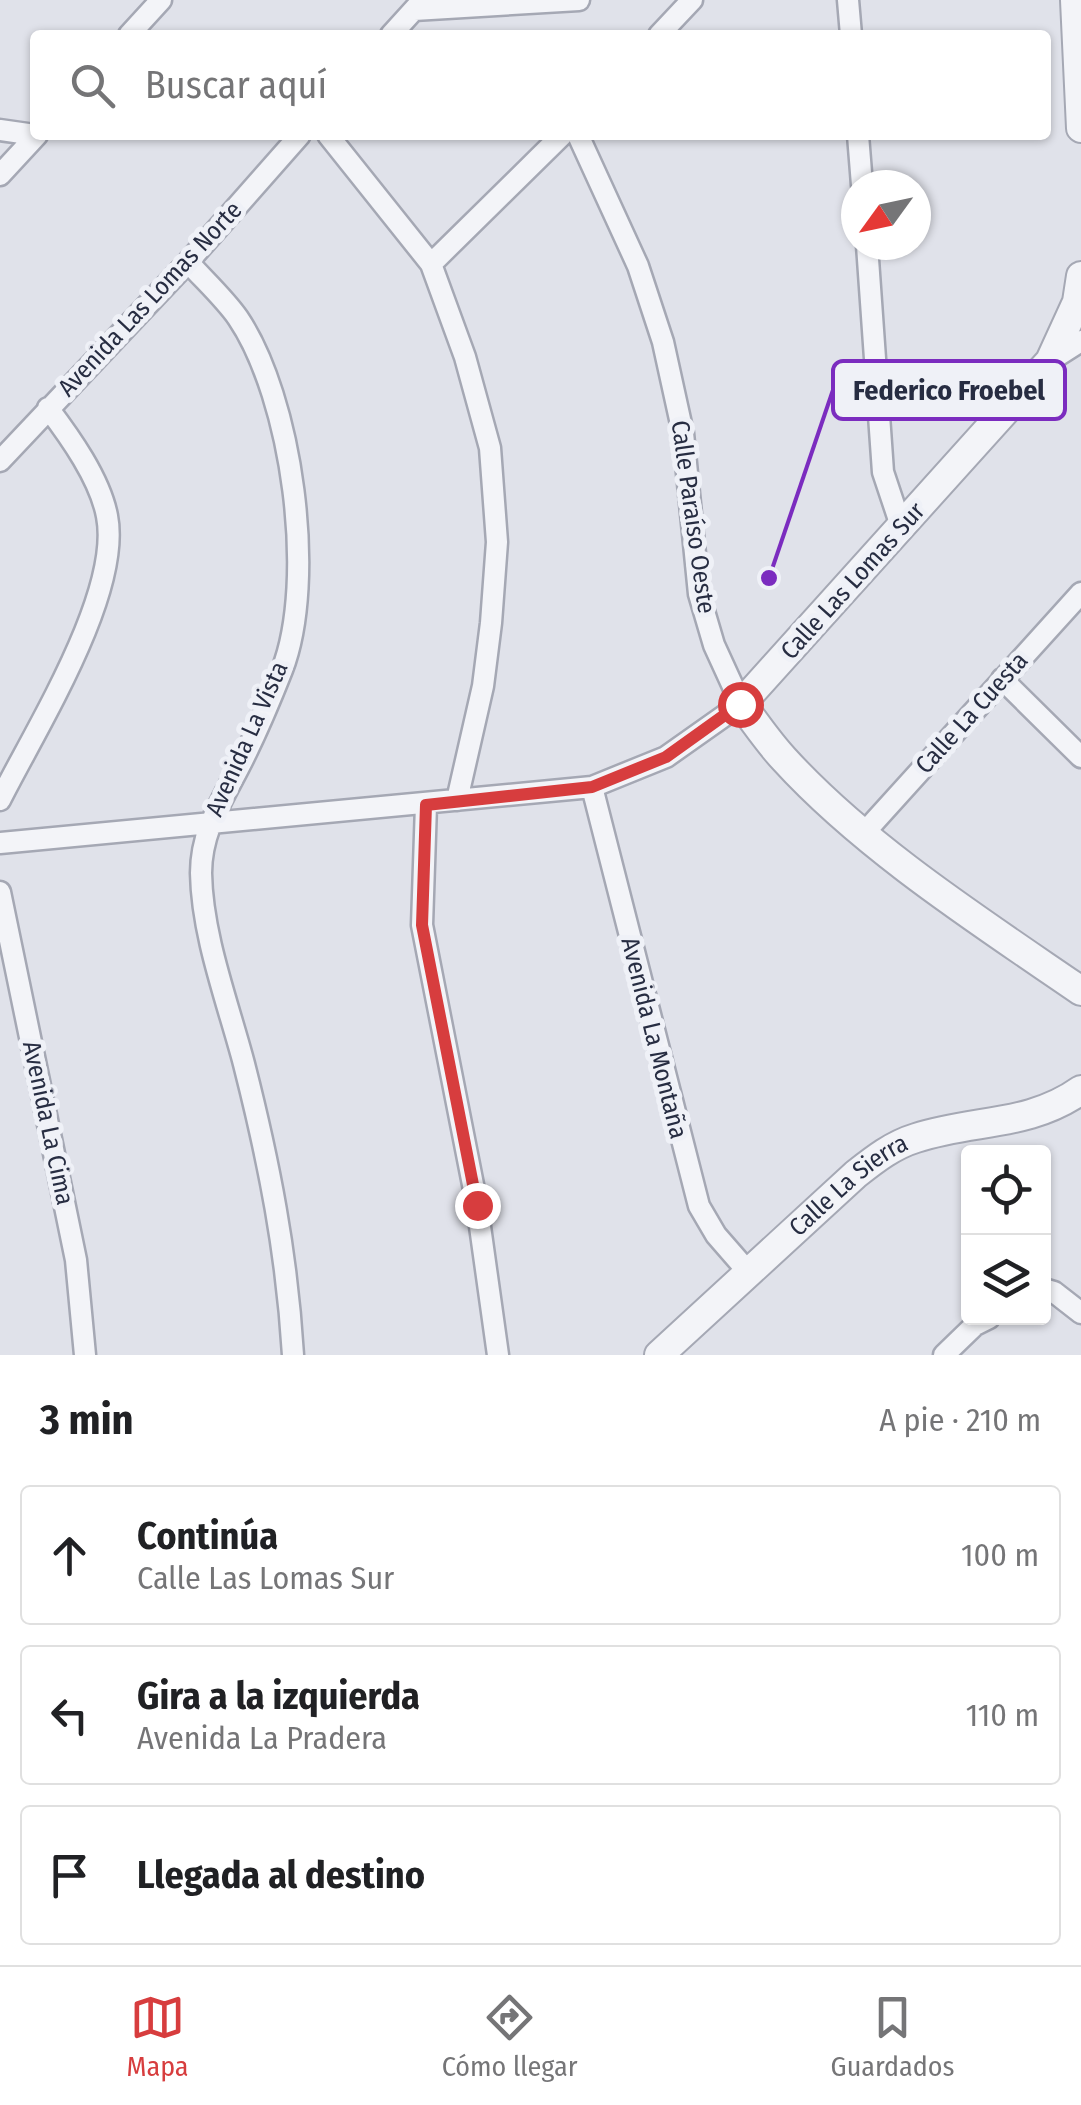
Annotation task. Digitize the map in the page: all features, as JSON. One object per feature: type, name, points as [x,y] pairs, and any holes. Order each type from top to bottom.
[{"type":"street","points":[[134,30],[161,0]]},
{"type":"street","points":[[396,30],[418,5],[580,0]]},
{"type":"street","points":[[664,30],[692,0]]},
{"type":"street","points":[[848,0],[851,30]]},
{"type":"street","points":[[1076,0],[1081,128]]},
{"type":"street","points":[[0,130],[30,134]]},
{"type":"street","points":[[0,175],[32,140]]},
{"type":"street","name":"Avenida Las Lomas Norte","points":[[0,461],[188,262],[296,140]]},
{"type":"street","points":[[332,140],[431,264],[465,357],[490,448],[497,542],[483,686],[457,800]]},
{"type":"street","points":[[431,264],[557,140]]},
{"type":"street","name":"Calle Paraíso Oeste","points":[[580,140],[638,266],[663,342],[683,433],[699,594],[714,646],[740,704],[783,758],[864,833],[1081,990]]},
{"type":"street","points":[[858,140],[861,170]]},
{"type":"street","points":[[868,260],[883,472],[902,529]]},
{"type":"street","name":"Avenida La Vista","points":[[188,262],[238,318],[272,388],[290,463],[297,534],[296,601],[284,666],[208,826],[201,869],[204,920],[263,1140],[288,1275],[293,1355]]},
{"type":"street","points":[[1050,361],[1077,302],[1081,276]]},
{"type":"street","name":"Calle Las Lomas Sur","points":[[0,843],[592,787],[666,757],[740,704],[1050,361],[1081,341]]},
{"type":"street","points":[[0,800],[90,623],[108,565],[107,515],[78,448],[48,408]]},
{"type":"street","name":"Calle La Cuesta","points":[[864,833],[1081,593]]},
{"type":"street","points":[[1002,679],[1081,757]]},
{"type":"street","name":"Avenida La Montaña","points":[[592,787],[693,1188],[716,1236],[750,1274]]},
{"type":"street","points":[[426,805],[422,925],[477,1205],[498,1355]]},
{"type":"street","name":"Avenida La Cima","points":[[0,892],[76,1260],[85,1355]]},
{"type":"street","name":"Calle La Sierra","points":[[660,1355],[856,1174],[885,1152],[916,1138],[1027,1118],[1081,1090]]},
{"type":"street","points":[[1051,1291],[1081,1313]]},
{"type":"street","points":[[944,1355],[977,1325]]},
{"type":"place","name":"Federico Froebel","points":[[769,578]]},
{"type":"route","points":[[477,1205],[422,925],[426,805],[592,787],[666,757],[740,704]]}]
